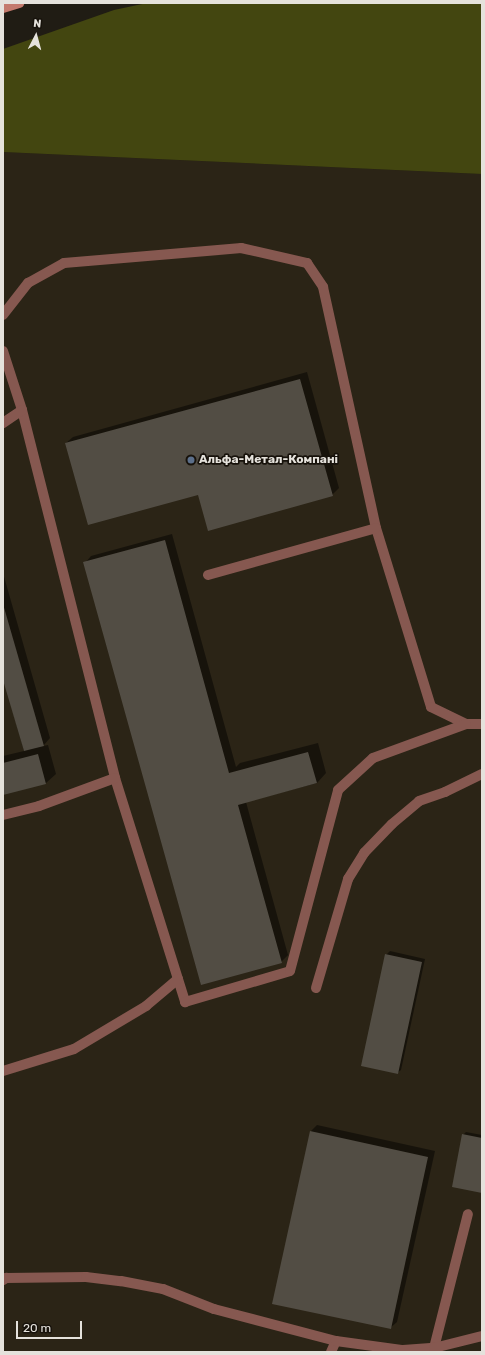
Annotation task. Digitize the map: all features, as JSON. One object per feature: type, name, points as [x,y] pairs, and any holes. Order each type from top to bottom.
[{"type":"main road","points":[[3,8],[19,3]]},
{"type":"lane","points":[[3,315],[28,282],[64,263],[241,248],[307,263],[323,287],[376,528],[431,707],[466,724]]},
{"type":"lane","points":[[3,352],[22,410],[115,778],[185,1002],[290,971],[338,790],[373,758],[466,724],[482,724]]},
{"type":"lane","points":[[3,423],[22,410]]},
{"type":"lane","points":[[208,575],[376,528]]},
{"type":"lane","points":[[316,988],[348,879],[364,854],[392,824],[419,801],[445,792],[482,774]]},
{"type":"lane","points":[[3,815],[39,806],[115,778]]},
{"type":"lane","points":[[3,1071],[74,1049],[146,1006],[178,979]]},
{"type":"lane","points":[[434,1348],[468,1214]]},
{"type":"lane","points":[[3,1280],[6,1278],[86,1277],[121,1281],[163,1289],[214,1309],[336,1341],[403,1350],[434,1348],[482,1336]]},
{"type":"lane","points":[[331,1352],[336,1341]]},
{"type":"shaded area","points":[[147,3],[482,3],[482,174],[3,152],[3,49],[114,10]]},
{"type":"shaded area","points":[[3,152],[482,174],[482,1352],[3,1352]]},
{"type":"building","points":[[300,379],[333,496],[208,531],[198,495],[88,525],[65,443]]},
{"type":"building","points":[[165,540],[229,773],[308,752],[317,783],[238,805],[282,963],[201,985],[83,562]]},
{"type":"building","points":[[3,604],[44,746],[24,751],[3,680]]},
{"type":"building","points":[[38,754],[46,784],[3,795],[3,763]]},
{"type":"building","points":[[385,954],[422,962],[398,1074],[361,1066]]},
{"type":"building","points":[[310,1131],[428,1157],[391,1329],[272,1304]]},
{"type":"building","points":[[462,1134],[482,1138],[482,1193],[452,1187]]},
{"type":"place","name":"Альфа-Метал-Компані","points":[[191,460]]}]
